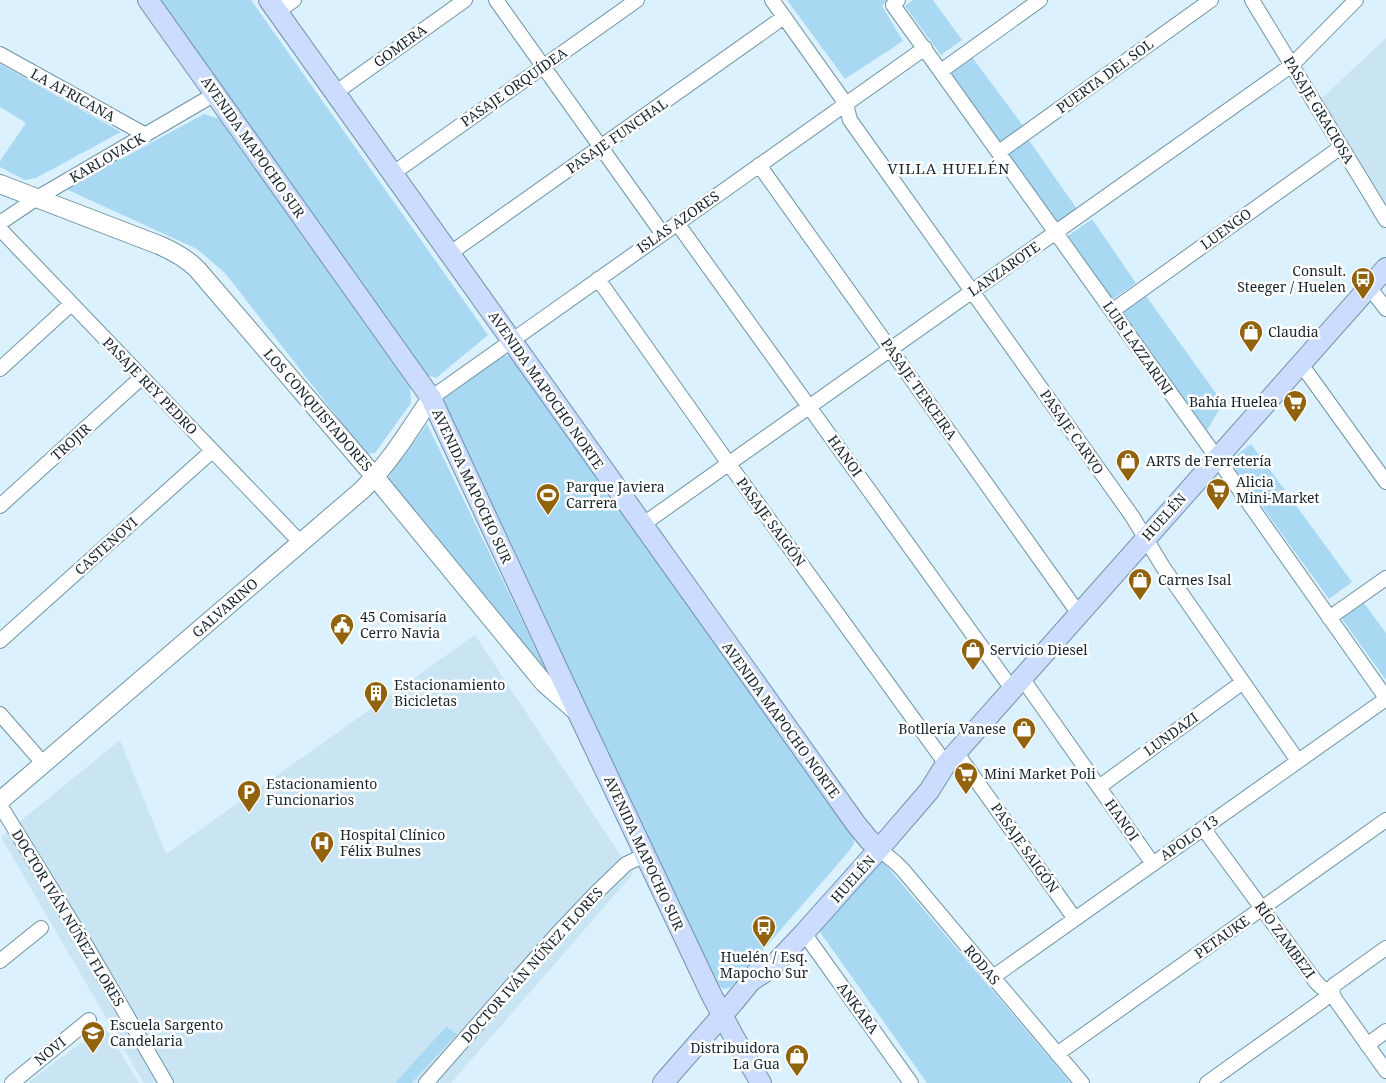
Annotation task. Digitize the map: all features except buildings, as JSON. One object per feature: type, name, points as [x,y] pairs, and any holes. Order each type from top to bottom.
[{"type":"main road","name":"AVENIDA MAPOCHO SUR","points":[[148,0],[431,398],[722,1016],[761,1083]]},
{"type":"main road","name":"AVENIDA MAPOCHO NORTE","points":[[273,6],[850,816],[874,845]]},
{"type":"main road","name":"HUELÉN","points":[[751,981],[771,968],[804,933],[919,787],[948,761],[1386,268]]},
{"type":"main road","name":"HUELÉN","points":[[663,1083],[751,981],[764,961],[874,845]]},
{"type":"street","points":[[273,6],[294,0]]},
{"type":"street","name":"GOMERA","points":[[335,93],[465,0]]},
{"type":"street","points":[[496,0],[662,233]]},
{"type":"street","name":"PASAJE ORQUÍDEA","points":[[392,174],[637,0]]},
{"type":"street","name":"PASAJE CARVO","points":[[772,0],[846,104],[850,120],[1132,516],[1164,567],[1298,761]]},
{"type":"street","name":"LUIS LAZZARINI","points":[[898,0],[893,5],[1386,698]]},
{"type":"street","points":[[941,70],[1040,0]]},
{"type":"street","name":"PUERTA DEL SOL","points":[[999,152],[1211,0]]},
{"type":"street","name":"PASAJE GRACIOSA","points":[[1252,0],[1386,220]]},
{"type":"street","name":"LANZAROTE","points":[[642,525],[1292,65],[1356,0]]},
{"type":"street","name":"PASAJE FUNCHAL","points":[[449,254],[784,17]]},
{"type":"street","name":"ISLAS AZORES","points":[[431,398],[925,48]]},
{"type":"street","name":"LA AFRICANA","points":[[0,54],[146,135]]},
{"type":"street","name":"KARLOVACK","points":[[0,223],[37,198],[216,94]]},
{"type":"street","name":"LUENGO","points":[[1112,311],[1341,147]]},
{"type":"street","name":"PASAJE TERCEIRA","points":[[759,165],[1079,614]]},
{"type":"street","name":"LOS CONQUISTADORES","points":[[0,184],[159,244],[174,251],[197,268],[376,477],[544,683],[579,714]]},
{"type":"street","name":"HANOI","points":[[677,223],[809,407],[1017,683],[1099,787],[1153,864]]},
{"type":"street","name":"PASAJE REY PEDRO","points":[[0,229],[301,543]]},
{"type":"street","name":"PASAJE SAIGÓN","points":[[598,279],[729,464],[948,761],[1075,919]]},
{"type":"street","points":[[1369,287],[1386,310]]},
{"type":"street","points":[[0,369],[71,304]]},
{"type":"street","points":[[1300,364],[1386,482]]},
{"type":"street","name":"TROJIR","points":[[0,506],[142,378]]},
{"type":"street","name":"GALVARINO","points":[[0,801],[376,477],[431,398]]},
{"type":"street","name":"CASTENOVI","points":[[0,641],[212,451]]},
{"type":"street","points":[[1330,618],[1386,578]]},
{"type":"street","name":"LUNDAZI","points":[[1099,787],[1243,682]]},
{"type":"street","name":"APOLO 13","points":[[993,977],[1386,698]]},
{"type":"street","points":[[0,714],[43,763]]},
{"type":"street","name":"DOCTOR IVÁN NÚÑEZ FLORES","points":[[0,805],[88,947],[166,1083]]},
{"type":"street","name":"PETAUKE","points":[[1057,1054],[1386,820]]},
{"type":"street","name":"RÍO ZAMBEZI","points":[[1204,828],[1316,982],[1321,987],[1332,992],[1386,1071]]},
{"type":"street","name":"RODAS","points":[[874,845],[903,870],[1082,1083]]},
{"type":"street","name":"DOCTOR IVÁN NÚÑEZ FLORES","points":[[426,1083],[596,892],[626,864],[645,855]]},
{"type":"street","points":[[0,960],[41,928]]},
{"type":"street","name":"ANKARA","points":[[804,933],[912,1083]]},
{"type":"street","points":[[1207,1083],[1322,1001],[1332,992],[1337,983],[1386,948]]},
{"type":"street","name":"NOVI","points":[[12,1083],[89,1020]]},
{"type":"street","points":[[1367,1045],[1386,1031]]},
{"type":"street","points":[[1378,1083],[1386,1078]]},
{"type":"shaded area","points":[[160,0],[251,0],[488,335],[436,378],[422,374]]},
{"type":"shaded area","points":[[787,0],[887,0],[882,6],[903,41],[845,79]]},
{"type":"shaded area","points":[[913,0],[933,0],[962,40],[941,55],[905,6]]},
{"type":"shaded area","points":[[1386,38],[1386,203],[1321,99]]},
{"type":"shaded area","points":[[972,57],[1024,127],[1001,143],[950,71]]},
{"type":"shaded area","points":[[0,64],[121,132],[36,178],[25,180],[0,167],[0,161],[26,123],[0,107]]},
{"type":"shaded area","points":[[204,114],[220,119],[410,387],[411,403],[375,453],[366,454],[225,273],[197,249],[66,189]]},
{"type":"shaded area","points":[[1028,139],[1077,209],[1057,223],[1007,154]]},
{"type":"shaded area","points":[[1092,219],[1136,283],[1112,300],[1068,236]]},
{"type":"shaded area","points":[[1146,296],[1223,403],[1207,430],[1123,313]]},
{"type":"shaded area","name":"Parque Javiera Carrera","points":[[501,355],[510,356],[855,837],[850,850],[730,988],[723,989],[717,984],[443,404],[443,397]]},
{"type":"shaded area","points":[[427,424],[548,674],[385,482]]},
{"type":"shaded area","points":[[1251,444],[1352,582],[1329,599],[1229,461]]},
{"type":"shaded area","points":[[1361,599],[1386,633],[1386,680],[1339,615]]},
{"type":"shaded area","name":"Hospital Clínico Félix Bulnes","points":[[475,635],[633,874],[451,1083],[144,1083],[1,837],[120,740],[166,854]]},
{"type":"shaded area","points":[[879,857],[1071,1083],[927,1083],[815,925]]},
{"type":"shaded area","name":"Escuela Sargento Candelaria","points":[[104,1026],[139,1083],[27,1083]]},
{"type":"shaded area","points":[[446,1027],[457,1034],[411,1083],[395,1083]]},
{"type":"place","name":"Consult. Steeger / Huelen","points":[[1363,300]]},
{"type":"place","name":"Claudia","points":[[1251,353]]},
{"type":"place","name":"Bahía Huelea","points":[[1295,423]]},
{"type":"place","name":"ARTS de Ferretería","points":[[1128,482]]},
{"type":"place","name":"Alicia Mini-Market","points":[[1218,511]]},
{"type":"place","name":"Parque Javiera Carrera","points":[[548,516]]},
{"type":"place","name":"Carnes Isal","points":[[1140,601]]},
{"type":"place","name":"45 Comisaría Cerro Navia","points":[[342,646]]},
{"type":"place","name":"Servicio Diesel","points":[[973,671]]},
{"type":"place","name":"Estacionamiento Bicicletas","points":[[376,714]]},
{"type":"place","name":"Botllería Vanese","points":[[1024,750]]},
{"type":"place","name":"Mini Market Poli","points":[[966,795]]},
{"type":"place","name":"Estacionamiento Funcionarios","points":[[249,813]]},
{"type":"place","name":"Hospital Clínico Félix Bulnes","points":[[322,864]]},
{"type":"place","name":"Huelén / Esq. Mapocho Sur","points":[[764,948]]},
{"type":"place","name":"Escuela Sargento Candelaria","points":[[93,1054]]},
{"type":"place","name":"Distribuidora La Gua","points":[[797,1077]]},
{"type":"district","name":"VILLA HUELÉN","points":[[949,169]]}]
